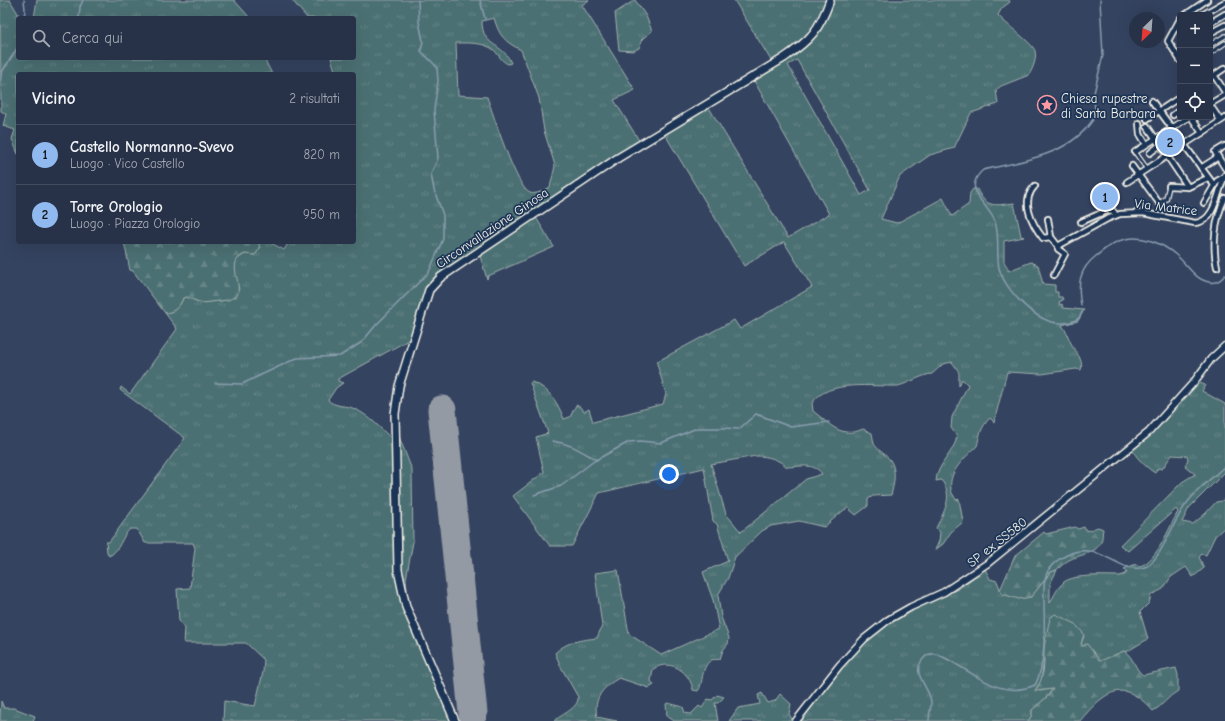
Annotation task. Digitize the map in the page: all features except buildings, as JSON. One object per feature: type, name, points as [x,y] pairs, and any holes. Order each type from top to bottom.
[{"type":"main road","name":"Circonvallazione Ginosa","points":[[455,721],[406,607],[398,570],[395,414],[404,367],[429,290],[446,273],[618,158],[784,58],[803,44],[818,29],[830,0]]},
{"type":"street","points":[[1189,12],[1207,0]]},
{"type":"street","points":[[1207,12],[1225,2]]},
{"type":"street","points":[[1213,21],[1225,14]]},
{"type":"street","points":[[1213,31],[1225,24]]},
{"type":"street","points":[[1177,25],[1168,41],[1177,55]]},
{"type":"street","points":[[1213,43],[1225,36]]},
{"type":"street","points":[[1213,51],[1225,43]]},
{"type":"street","points":[[1213,75],[1225,68]]},
{"type":"street","points":[[1213,77],[1223,84],[1225,93],[1213,102]]},
{"type":"street","points":[[1147,119],[1177,100]]},
{"type":"street","points":[[1152,102],[1214,185]]},
{"type":"street","points":[[1127,182],[1223,119],[1213,107]]},
{"type":"street","points":[[1173,115],[1177,112]]},
{"type":"street","points":[[1148,169],[1135,152],[1185,120]]},
{"type":"street","points":[[1192,120],[1202,133]]},
{"type":"street","points":[[1139,123],[1140,134],[1146,144]]},
{"type":"street","points":[[1147,126],[1188,187]]},
{"type":"street","points":[[1150,153],[1160,145]]},
{"type":"street","points":[[1202,168],[1225,146]]},
{"type":"street","points":[[1217,155],[1225,168]]},
{"type":"street","points":[[1132,166],[1159,203],[1166,199],[1169,186],[1188,187],[1208,178]]},
{"type":"street","points":[[1204,203],[1214,185],[1225,176]]},
{"type":"street","name":"Via Matrice","points":[[1058,246],[1069,238],[1116,215],[1142,213],[1194,223],[1202,222],[1210,215],[1223,187],[1225,176]]},
{"type":"street","points":[[1035,186],[1030,194],[1028,206],[1032,222],[1043,238],[1051,237]]},
{"type":"street","points":[[1217,268],[1214,254],[1217,220],[1223,208],[1225,198]]},
{"type":"street","points":[[1081,222],[1106,211],[1112,210],[1116,215]]},
{"type":"street","points":[[1048,219],[1051,237],[1058,246],[1058,249],[1064,254],[1054,275]]},
{"type":"street","name":"SP ex SS580","points":[[796,721],[839,666],[864,639],[888,620],[911,607],[944,592],[988,563],[1149,432],[1225,346]]},
{"type":"green space","points":[[0,0],[10,0],[19,16],[16,16],[16,60],[265,60],[271,72],[16,72],[16,149],[12,139],[15,130],[3,126],[6,114],[1,111]]},
{"type":"green space","points":[[37,0],[234,0],[248,16],[34,16]]},
{"type":"green space","points":[[292,0],[589,0],[582,5],[635,90],[614,100],[640,142],[436,278],[412,338],[338,379],[338,381],[343,383],[336,388],[328,400],[334,404],[352,408],[366,415],[393,440],[397,573],[453,721],[223,721],[224,701],[255,706],[263,672],[264,660],[246,643],[184,643],[185,628],[179,621],[177,589],[190,588],[195,548],[193,543],[145,543],[137,529],[130,529],[113,554],[109,556],[107,552],[106,542],[109,542],[185,438],[120,390],[121,387],[130,394],[177,329],[165,313],[174,310],[179,306],[183,298],[187,297],[201,303],[228,300],[239,289],[235,267],[236,260],[245,254],[255,255],[260,248],[259,244],[273,244],[284,250],[288,244],[356,244],[356,72],[335,72],[332,60],[356,60],[356,16],[305,16]],"holes":[[[494,18],[503,38],[521,50],[539,98],[544,131],[555,166],[550,187],[538,193],[530,193],[524,188],[518,178],[487,97],[458,95],[456,43],[476,44],[490,47],[502,60],[508,64],[511,63],[503,51],[489,41],[485,36],[482,21]]]},
{"type":"green space","points":[[635,0],[646,16],[652,31],[642,39],[639,48],[633,51],[619,50],[615,13]]},
{"type":"green space","points":[[734,0],[827,0],[817,22],[806,37],[772,62]]},
{"type":"green space","points":[[832,0],[1009,0],[1010,2],[1002,8],[998,15],[1025,39],[1035,51],[1035,60],[1029,75],[1001,86],[996,90],[998,104],[971,113],[954,148],[930,155],[900,176],[881,219],[897,223],[943,198],[952,216],[969,204],[970,193],[973,189],[977,189],[980,195],[988,203],[997,205],[1014,203],[1021,236],[1024,237],[1004,241],[1004,262],[1008,268],[1008,271],[1031,262],[1038,265],[1043,284],[1055,285],[1055,292],[1058,292],[1058,297],[1062,297],[1063,300],[1059,302],[1060,305],[1062,304],[1063,308],[1084,310],[1078,321],[1062,325],[1080,359],[1082,366],[1081,370],[1076,369],[1042,374],[1007,372],[994,422],[990,418],[987,421],[981,431],[977,446],[963,460],[952,476],[951,490],[956,500],[959,499],[963,522],[951,532],[943,544],[935,550],[939,541],[940,532],[936,528],[944,510],[947,498],[945,486],[941,480],[936,481],[937,475],[939,469],[956,442],[957,436],[951,428],[952,417],[968,385],[962,379],[959,386],[959,373],[952,362],[943,364],[932,374],[898,386],[864,385],[839,387],[819,395],[812,403],[813,411],[830,425],[842,431],[855,432],[863,429],[872,433],[874,444],[888,458],[894,468],[894,482],[891,495],[873,496],[868,499],[868,506],[856,515],[848,508],[824,527],[799,521],[771,526],[762,531],[735,557],[728,578],[718,595],[721,617],[729,638],[728,644],[723,650],[720,659],[711,660],[705,667],[698,691],[693,690],[688,678],[679,669],[673,666],[660,666],[653,669],[651,681],[654,685],[649,688],[619,678],[608,685],[600,694],[596,704],[597,717],[617,721],[554,721],[573,708],[578,701],[578,697],[555,653],[564,646],[580,640],[597,638],[602,626],[595,573],[618,570],[629,634],[661,655],[719,629],[713,600],[703,572],[728,561],[717,524],[713,521],[704,468],[599,493],[572,546],[550,546],[513,496],[544,472],[536,437],[548,433],[530,383],[532,382],[538,385],[548,392],[559,407],[564,419],[570,417],[576,405],[584,412],[589,409],[593,422],[663,404],[666,394],[657,364],[658,361],[734,320],[740,329],[812,287],[784,242],[744,266],[664,133],[708,106],[788,238],[829,214],[753,79],[802,48]],"holes":[[[797,60],[870,190],[861,195],[788,65]],[[756,456],[773,458],[787,467],[801,466],[815,468],[822,474],[806,479],[741,532],[726,514],[711,464]]]},
{"type":"green space","points":[[535,216],[554,247],[488,276],[487,279],[480,256],[477,254]]},
{"type":"green space","points":[[124,244],[259,244],[260,248],[255,255],[245,254],[239,257],[236,262],[235,267],[238,285],[237,296],[228,300],[201,303],[187,297],[183,298],[180,304],[171,312],[165,313],[133,271],[130,270]]},
{"type":"green space","points":[[1197,382],[1205,385],[1202,391],[1225,404],[1225,472],[1189,508],[1182,522],[1193,524],[1216,502],[1222,501],[1225,498],[1225,527],[1215,536],[1206,555],[1202,554],[1199,557],[1204,568],[1193,577],[1186,567],[1171,577],[1163,589],[1151,595],[1149,603],[1140,612],[1148,639],[1126,652],[1124,651],[1100,662],[1081,644],[1084,636],[1047,636],[1041,682],[1035,690],[1041,691],[1053,688],[1048,696],[1032,710],[1032,715],[1028,721],[801,721],[842,663],[876,630],[912,610],[958,589],[985,569],[990,579],[997,581],[1002,594],[1031,597],[1051,572],[1057,570],[1050,584],[1050,603],[1059,587],[1069,579],[1090,576],[1120,576],[1126,574],[1127,571],[1124,569],[1136,564],[1140,566],[1152,558],[1162,543],[1178,512],[1176,509],[1128,551],[1120,545],[1182,482],[1195,474],[1185,466],[1188,459],[1187,456],[1172,455],[1162,469],[1158,468],[1155,473],[1141,462],[1132,448],[1162,421]]},
{"type":"green space","points":[[398,434],[412,470],[413,542],[406,579],[407,590],[404,591],[401,581]]},
{"type":"green space","points":[[1075,527],[1078,529],[1084,527],[1087,531],[1098,527],[1103,529],[1101,542],[1091,552],[1069,560],[1051,572],[1031,597],[1019,599],[1002,594],[1000,590],[1015,556],[1044,532],[1046,534]]},
{"type":"green space","points":[[1055,614],[1074,623],[1084,634],[1081,644],[1083,646],[1087,644],[1100,661],[1124,651],[1143,675],[1176,668],[1178,675],[1178,691],[1153,711],[1142,700],[1123,691],[1115,692],[1106,696],[1098,702],[1080,721],[1028,721],[1032,715],[1032,710],[1048,696],[1053,689],[1035,691],[1041,681],[1044,666],[1044,645],[1050,618]]},
{"type":"green space","points":[[762,693],[768,703],[775,701],[780,694],[791,704],[789,714],[793,721],[729,721],[738,708],[760,704],[758,695]]},
{"type":"green space","points":[[717,695],[724,697],[718,703],[715,703],[718,721],[674,721],[667,716],[666,704],[668,703],[683,707],[685,713],[691,714],[699,706],[702,708],[708,699],[712,700]]},
{"type":"green space","points":[[1,701],[4,708],[14,708],[35,716],[33,721],[0,721]]},
{"type":"waterway","points":[[24,0],[24,16]]},
{"type":"waterway","points":[[79,16],[80,7],[83,0]]},
{"type":"waterway","points":[[215,383],[242,384],[297,358],[340,356],[362,342],[376,325],[429,272],[443,239],[443,215],[434,190],[431,174],[438,158],[434,110],[438,81],[437,67],[421,51],[423,41],[419,22],[418,0]]},
{"type":"waterway","points":[[480,0],[485,19]]},
{"type":"waterway","points":[[1095,115],[1094,93],[1103,55],[1100,0]]},
{"type":"waterway","points":[[0,80],[2,72],[16,50]]},
{"type":"waterway","points":[[1082,312],[1081,315],[1072,322],[1053,322],[1033,313],[1015,296],[1002,277],[999,268],[995,222],[978,197],[974,184],[977,177],[983,170],[1029,160],[1059,149],[1084,131],[1094,118]]},
{"type":"waterway","points":[[1081,305],[1079,291],[1081,278],[1086,266],[1111,244],[1129,238],[1144,239],[1158,243],[1176,255],[1195,275],[1204,281],[1216,282],[1225,275]]},
{"type":"waterway","points":[[534,495],[561,486],[594,461],[629,442],[640,441],[661,443],[697,428],[739,429],[756,414],[791,427],[829,422]]},
{"type":"waterway","points":[[552,441],[570,446],[597,460]]},
{"type":"waterway","points":[[929,721],[931,702],[930,696],[919,675],[920,664],[926,656],[932,654],[939,655],[997,687],[1022,689],[1035,685],[1039,676],[1043,655],[1044,584],[1047,573],[1056,561],[1077,551],[1088,551],[1126,566],[1135,568],[1145,567],[1150,564],[1160,551],[1185,505],[1225,466]]},
{"type":"runway","points":[[442,410],[473,713]]},
{"type":"place","name":"Chiesa rupestre di Santa Barbara","points":[[1047,105]]},
{"type":"place","name":"Torre Orologio","points":[[1170,142]]},
{"type":"place","name":"Castello Normanno-Svevo","points":[[1105,197]]}]
